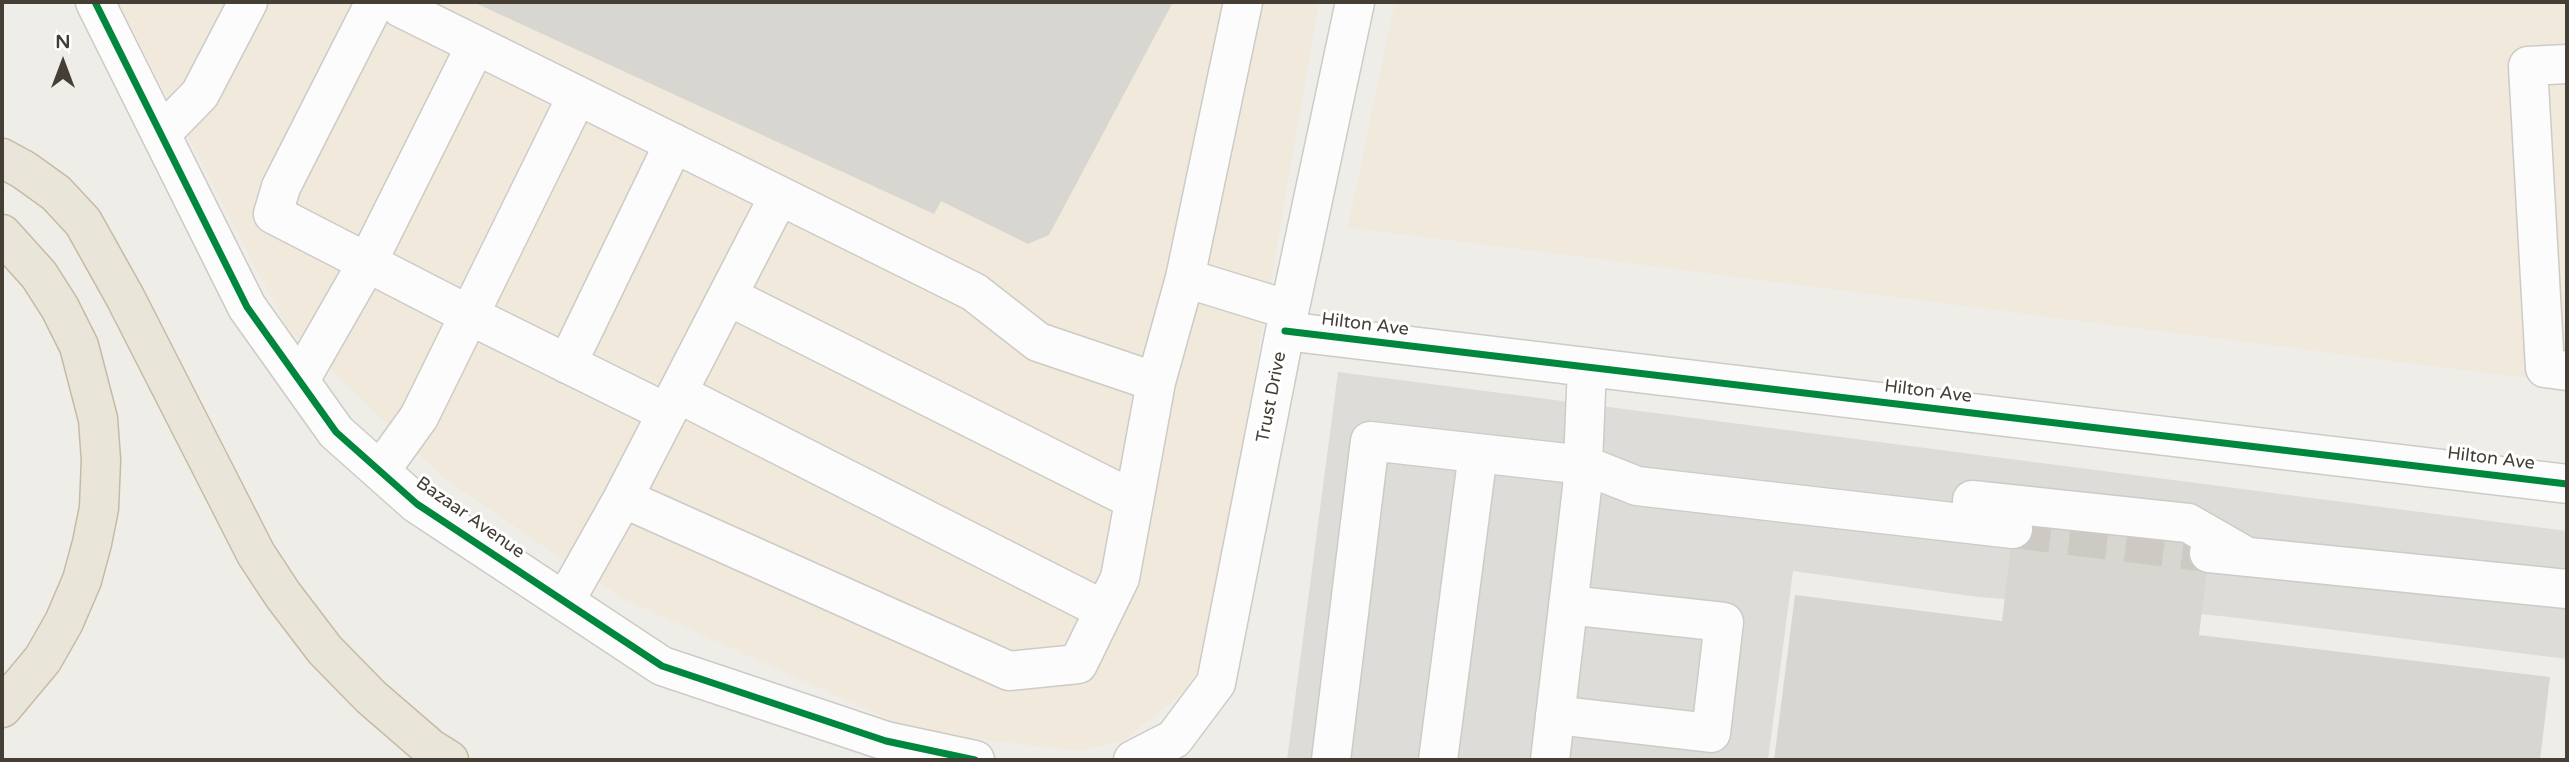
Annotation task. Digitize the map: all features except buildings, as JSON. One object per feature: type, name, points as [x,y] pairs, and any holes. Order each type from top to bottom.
[{"type":"highway","points":[[2,158],[56,193],[83,222],[125,297],[256,554],[283,595],[325,650],[371,697],[430,748],[449,760]]},
{"type":"highway","points":[[2,234],[39,275],[60,307],[79,346],[98,419],[101,460],[99,508],[92,543],[69,612],[43,659],[2,708]]},
{"type":"street","points":[[161,134],[200,94],[248,2]]},
{"type":"street","points":[[375,2],[281,187],[273,214],[567,364],[672,403],[1104,610]]},
{"type":"street","points":[[395,2],[401,8],[476,46],[974,292],[1038,342],[1156,382]]},
{"type":"street","points":[[623,498],[1009,671],[1078,664],[1119,578],[1156,382],[1185,278],[1243,2]]},
{"type":"street","name":"Trust Drive","points":[[1133,760],[1174,739],[1216,682],[1287,320],[1355,2]]},
{"type":"street","name":"Bazaar Avenue","points":[[101,4],[161,134],[247,307],[336,432],[418,504],[662,666],[886,741],[975,760]]},
{"type":"street","points":[[300,380],[367,263],[476,46]]},
{"type":"street","points":[[2567,64],[2528,66],[2545,368],[2567,371]]},
{"type":"street","points":[[380,471],[419,417],[577,96]]},
{"type":"street","points":[[567,364],[674,143]]},
{"type":"street","points":[[565,601],[623,498],[779,196]]},
{"type":"street","name":"Hilton Ave","points":[[1185,278],[1287,320],[1587,367],[2567,484]]},
{"type":"street","points":[[728,296],[1134,500]]},
{"type":"street","points":[[1550,760],[1584,465],[1587,367]]},
{"type":"street","points":[[1331,760],[1370,441],[1584,465],[1637,486],[2013,529]]},
{"type":"street","points":[[1438,760],[1478,453]]},
{"type":"street","points":[[1917,518],[1974,499],[2188,523],[2247,557]]},
{"type":"street","points":[[2209,553],[2567,589]]},
{"type":"street","points":[[1555,715],[1711,733],[1723,634],[1724,622],[1568,605]]},
{"type":"shaded area","points":[[118,2],[1319,2],[1205,660],[1184,692],[1123,741],[1077,751],[914,731],[624,599],[440,475],[288,329]]},
{"type":"shaded area","points":[[1395,2],[2567,2],[2567,383],[1348,227]]},
{"type":"shaded area","points":[[1338,372],[2567,531],[2567,659],[2222,616],[1978,597],[1793,571],[1768,760],[1287,760]]},
{"type":"tunnel","points":[[2013,529],[2209,553]]},
{"type":"cycle path","points":[[95,2],[247,307],[336,432],[417,504],[662,666],[886,741],[975,760]]},
{"type":"cycle path","points":[[1285,331],[2567,484]]}]
